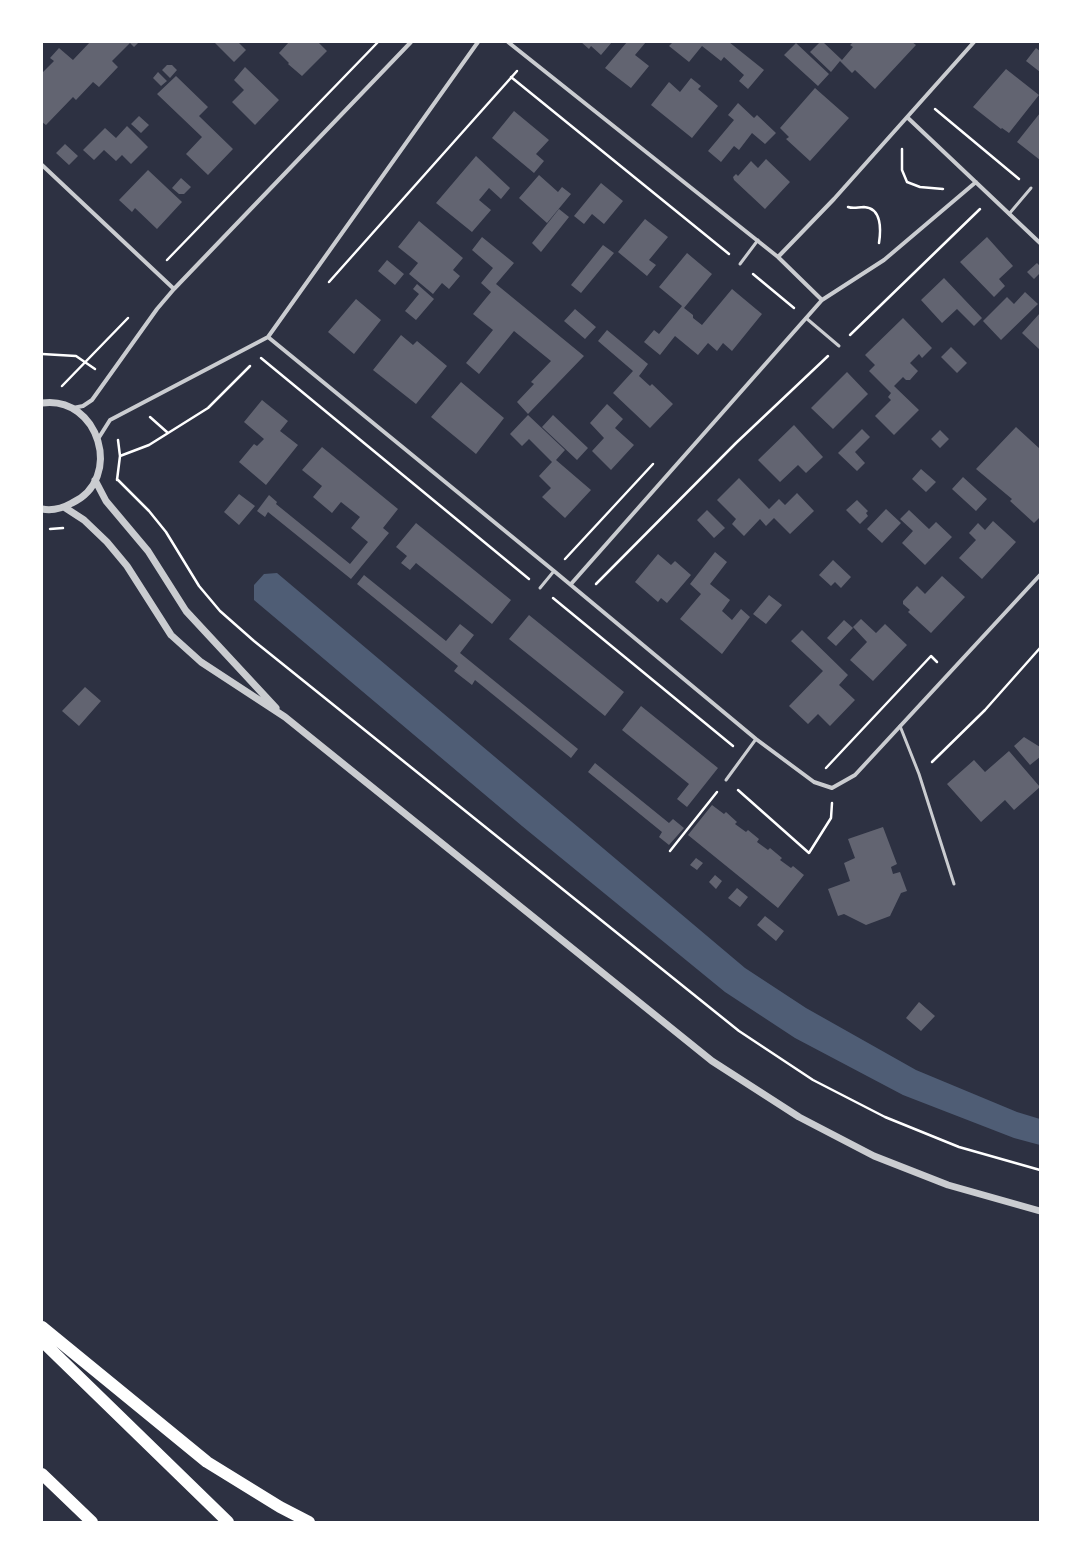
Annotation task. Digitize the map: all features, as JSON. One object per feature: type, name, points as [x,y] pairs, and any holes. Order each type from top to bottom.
[{"type":"highway","points":[[42,1326],[207,1462],[280,1507],[309,1522]]},
{"type":"highway","points":[[42,1341],[228,1522]]},
{"type":"highway","points":[[42,1474],[92,1522]]},
{"type":"street","points":[[71,408],[83,406],[92,400],[157,309],[174,289],[411,42]]},
{"type":"street","points":[[98,438],[110,420],[268,337],[478,42]]},
{"type":"street","points":[[508,42],[758,240],[778,257],[822,300]]},
{"type":"street","points":[[778,257],[895,133],[974,42]]},
{"type":"street","points":[[908,118],[1040,243]]},
{"type":"street","points":[[42,165],[174,289]]},
{"type":"street","points":[[571,584],[822,300],[884,260],[976,182]]},
{"type":"street","points":[[268,337],[571,584],[756,738],[814,782],[832,788],[855,774],[1040,575]]},
{"type":"street","points":[[42,403],[60,404],[71,408],[83,416],[92,426],[98,438],[101,453],[100,467],[95,480],[87,492],[77,501],[64,507],[42,509]]},
{"type":"street","points":[[95,480],[106,500],[148,551],[186,611],[285,717]]},
{"type":"street","points":[[64,507],[84,520],[107,542],[127,566],[171,635],[200,662],[285,717],[712,1061],[799,1117],[874,1156],[948,1185],[1040,1211]]},
{"type":"lane","points":[[1010,214],[1031,188]]},
{"type":"lane","points":[[740,264],[758,240]]},
{"type":"lane","points":[[806,318],[839,346]]},
{"type":"lane","points":[[540,588],[554,571]]},
{"type":"lane","points":[[900,726],[919,774],[954,884]]},
{"type":"lane","points":[[726,780],[756,738]]},
{"type":"path","points":[[156,272],[378,42]]},
{"type":"path","points":[[325,287],[528,58]]},
{"type":"path","points":[[511,77],[806,318]]},
{"type":"path","points":[[924,100],[1031,188]]},
{"type":"path","points":[[895,133],[902,142],[902,170],[907,182],[920,187],[940,188],[957,198]]},
{"type":"path","points":[[584,595],[736,443],[839,346],[992,197]]},
{"type":"path","points":[[834,199],[852,208],[865,207],[873,210],[879,217],[879,249],[884,260]]},
{"type":"path","points":[[62,386],[129,317]]},
{"type":"path","points":[[120,456],[149,445],[208,408],[253,364],[268,337]]},
{"type":"path","points":[[257,356],[744,755]]},
{"type":"path","points":[[117,479],[149,511],[166,532],[199,586],[226,616],[254,641],[739,1031],[813,1080],[886,1117],[959,1147],[1040,1170]]},
{"type":"path","points":[[919,774],[985,710],[1040,648]]},
{"type":"path","points":[[814,782],[931,656],[948,674]]},
{"type":"path","points":[[670,851],[726,780],[809,852],[831,818],[832,788]]},
{"type":"water","points":[[277,573],[745,968],[806,1008],[916,1070],[1017,1112],[1040,1119],[1040,1145],[1014,1138],[903,1095],[795,1038],[725,992],[522,826],[254,600],[254,585],[264,574]]},
{"type":"building","points":[[90,42],[139,42],[134,47],[130,43],[112,61],[118,67],[99,87],[93,82],[76,100],[73,97],[46,125],[42,122],[42,73],[54,61],[50,58],[59,48],[73,60]]},
{"type":"building","points":[[214,42],[238,42],[246,50],[234,62]]},
{"type":"building","points":[[289,42],[318,42],[327,51],[302,76],[288,64],[289,63],[279,53]]},
{"type":"building","points":[[581,42],[612,42],[601,55],[591,46],[589,49]]},
{"type":"building","points":[[627,42],[646,42],[635,55],[649,66],[631,88],[605,68]]},
{"type":"building","points":[[673,42],[729,42],[764,70],[748,89],[739,81],[744,75],[724,57],[721,61],[702,46],[689,62],[669,46]]},
{"type":"building","points":[[820,42],[823,42],[842,60],[853,47],[850,45],[853,42],[912,42],[916,45],[875,89],[855,70],[852,73],[840,61],[831,72],[810,52]]},
{"type":"building","points":[[796,43],[829,74],[818,86],[784,55]]},
{"type":"building","points":[[1036,48],[1040,51],[1040,72],[1026,61]]},
{"type":"building","points":[[167,65],[172,65],[177,70],[170,78],[162,70]]},
{"type":"building","points":[[245,67],[279,100],[255,125],[232,102],[244,90],[234,80]]},
{"type":"building","points":[[1006,69],[1039,95],[1009,133],[1002,128],[1001,129],[973,107]]},
{"type":"building","points":[[158,72],[167,81],[161,86],[153,78]]},
{"type":"building","points":[[176,76],[208,107],[199,116],[233,149],[208,175],[186,154],[202,137],[157,94]]},
{"type":"building","points":[[691,78],[701,86],[698,89],[718,106],[692,138],[651,105],[669,82],[680,92]]},
{"type":"building","points":[[815,88],[849,118],[810,161],[786,139],[789,137],[780,128]]},
{"type":"building","points":[[738,103],[754,118],[757,115],[776,133],[765,144],[752,133],[739,150],[734,146],[721,162],[708,151],[734,120],[728,115]]},
{"type":"building","points":[[514,111],[549,140],[536,154],[544,161],[534,173],[492,138]]},
{"type":"building","points":[[1040,113],[1040,160],[1017,142]]},
{"type":"building","points":[[139,116],[149,125],[141,133],[131,124]]},
{"type":"building","points":[[127,126],[148,147],[131,164],[122,155],[116,161],[104,150],[94,160],[83,150],[105,128],[116,138]]},
{"type":"building","points":[[65,144],[78,156],[69,165],[56,153]]},
{"type":"building","points":[[476,156],[510,188],[501,199],[489,188],[479,200],[491,210],[472,232],[436,203]]},
{"type":"building","points":[[766,159],[790,182],[765,209],[734,180],[733,177],[736,174],[738,176],[751,161],[758,168]]},
{"type":"building","points":[[148,170],[182,202],[157,229],[135,208],[132,212],[119,200]]},
{"type":"building","points":[[539,175],[558,192],[562,187],[571,194],[547,223],[519,198]]},
{"type":"building","points":[[181,178],[191,187],[184,194],[179,194],[172,188]]},
{"type":"building","points":[[601,183],[623,201],[604,224],[592,214],[584,224],[574,216]]},
{"type":"building","points":[[559,209],[569,217],[541,252],[532,243]]},
{"type":"building","points":[[645,219],[668,237],[649,260],[656,265],[647,276],[618,252]]},
{"type":"building","points":[[419,221],[463,258],[453,270],[460,276],[449,289],[442,283],[433,294],[409,274],[418,263],[398,247]]},
{"type":"building","points":[[482,237],[514,263],[496,284],[584,356],[528,414],[517,402],[534,384],[531,382],[551,361],[514,331],[479,374],[466,363],[493,330],[473,314],[491,292],[481,283],[493,268],[472,250]]},
{"type":"building","points":[[987,237],[1013,266],[999,279],[1005,286],[994,297],[960,262]]},
{"type":"building","points":[[603,245],[614,253],[581,293],[571,285]]},
{"type":"building","points":[[687,253],[712,274],[684,308],[693,315],[693,318],[702,325],[732,289],[762,314],[732,351],[723,343],[717,351],[708,343],[698,355],[675,336],[660,355],[644,342],[654,330],[659,334],[682,306],[659,287]]},
{"type":"building","points":[[387,260],[404,274],[395,285],[378,271]]},
{"type":"building","points":[[1037,263],[1040,266],[1040,273],[1034,279],[1027,272]]},
{"type":"building","points":[[944,278],[982,318],[974,326],[957,309],[942,323],[921,300]]},
{"type":"building","points":[[417,284],[434,299],[416,320],[405,311],[419,294],[413,289]]},
{"type":"building","points":[[1025,292],[1038,304],[1001,340],[983,321],[1007,297],[1014,304]]},
{"type":"building","points":[[356,299],[381,320],[354,354],[328,332]]},
{"type":"building","points":[[575,309],[596,327],[585,339],[564,321]]},
{"type":"building","points":[[1040,313],[1040,350],[1022,333]]},
{"type":"building","points":[[903,318],[932,348],[922,358],[919,354],[910,363],[918,371],[910,380],[906,380],[903,377],[894,386],[919,410],[894,435],[875,416],[891,400],[888,397],[891,393],[869,371],[875,365],[865,355]]},
{"type":"building","points":[[607,330],[648,364],[639,376],[650,386],[652,384],[673,404],[650,428],[613,393],[633,371],[598,341]]},
{"type":"building","points":[[401,335],[413,345],[417,341],[447,366],[416,404],[373,370]]},
{"type":"building","points":[[951,347],[967,363],[957,373],[941,357]]},
{"type":"building","points":[[847,372],[868,394],[833,429],[811,408]]},
{"type":"building","points":[[461,382],[504,418],[476,454],[431,417]]},
{"type":"building","points":[[262,400],[288,421],[280,431],[298,445],[266,485],[239,462],[254,444],[257,446],[264,439],[244,422]]},
{"type":"building","points":[[607,404],[623,419],[615,428],[634,445],[611,470],[592,451],[604,438],[590,423]]},
{"type":"building","points":[[528,415],[565,450],[556,460],[591,490],[565,518],[542,497],[551,488],[539,476],[552,462],[529,439],[522,446],[510,434]]},
{"type":"building","points":[[553,415],[588,448],[577,460],[542,427]]},
{"type":"building","points":[[794,425],[823,457],[806,473],[798,465],[780,482],[758,460]]},
{"type":"building","points":[[1016,427],[1040,449],[1040,517],[1034,523],[1010,501],[1012,499],[976,469]]},
{"type":"building","points":[[862,429],[870,437],[855,452],[865,463],[857,471],[838,453]]},
{"type":"building","points":[[940,430],[949,439],[940,448],[931,439]]},
{"type":"building","points":[[322,447],[398,509],[383,528],[389,533],[351,579],[268,512],[265,517],[257,511],[269,495],[277,502],[276,504],[350,564],[368,542],[351,528],[360,517],[341,502],[332,513],[313,497],[322,486],[302,470]]},
{"type":"building","points":[[921,469],[936,482],[926,492],[912,479]]},
{"type":"building","points":[[963,477],[987,499],[976,511],[952,489]]},
{"type":"building","points":[[739,478],[769,509],[779,499],[785,505],[797,493],[814,511],[790,534],[774,518],[766,526],[760,519],[744,536],[732,524],[736,519],[717,500]]},
{"type":"building","points":[[239,494],[255,506],[239,525],[224,512]]},
{"type":"building","points":[[857,500],[868,511],[866,513],[868,516],[860,524],[846,510]]},
{"type":"building","points":[[886,509],[901,523],[882,543],[867,529]]},
{"type":"building","points":[[707,510],[725,528],[714,538],[697,520]]},
{"type":"building","points":[[909,510],[929,529],[936,522],[952,537],[925,565],[902,543],[913,531],[900,519]]},
{"type":"building","points":[[993,521],[1016,542],[982,579],[959,558],[976,540],[969,533],[978,523],[985,530]]},
{"type":"building","points":[[416,523],[511,600],[492,624],[416,563],[410,570],[401,563],[407,556],[396,547]]},
{"type":"building","points":[[715,552],[727,562],[710,584],[730,600],[722,611],[732,620],[741,609],[750,617],[722,654],[680,619],[701,594],[690,584]]},
{"type":"building","points":[[658,554],[671,565],[675,561],[691,575],[667,603],[661,598],[658,602],[635,582]]},
{"type":"building","points":[[833,560],[851,577],[841,588],[835,582],[831,586],[819,575]]},
{"type":"building","points":[[364,575],[446,641],[460,624],[474,635],[460,653],[578,749],[571,758],[475,680],[472,685],[454,671],[458,666],[357,584]]},
{"type":"building","points":[[942,576],[965,597],[931,633],[908,612],[910,610],[903,604],[903,601],[917,586],[925,594]]},
{"type":"building","points":[[769,595],[782,605],[766,624],[753,614]]},
{"type":"building","points":[[529,615],[624,692],[605,716],[509,639]]},
{"type":"building","points":[[861,619],[876,633],[885,624],[907,645],[873,681],[850,660],[867,642],[853,627]]},
{"type":"building","points":[[844,620],[853,628],[836,646],[827,638]]},
{"type":"building","points":[[802,630],[848,675],[839,685],[855,700],[830,726],[818,714],[808,724],[789,706],[823,671],[791,641]]},
{"type":"building","points":[[85,687],[101,701],[79,726],[62,711]]},
{"type":"building","points":[[641,706],[718,768],[687,807],[677,799],[689,784],[622,730]]},
{"type":"building","points":[[1024,737],[1040,747],[1040,757],[1030,765],[1014,746]]},
{"type":"building","points":[[1009,751],[1040,787],[1014,810],[1005,800],[981,822],[947,784],[974,760],[985,772]]},
{"type":"building","points":[[595,763],[669,823],[673,819],[684,828],[669,845],[659,837],[662,832],[588,772]]},
{"type":"building","points":[[712,805],[724,814],[726,812],[737,822],[735,824],[746,832],[748,830],[759,839],[757,842],[768,850],[770,848],[782,858],[780,860],[791,868],[793,866],[804,875],[778,908],[688,835]]},
{"type":"building","points":[[883,827],[897,864],[891,867],[893,874],[900,872],[907,891],[901,893],[890,916],[866,925],[844,914],[838,916],[828,889],[850,881],[844,863],[855,858],[848,839]]},
{"type":"building","points":[[696,858],[703,863],[697,870],[690,865]]},
{"type":"building","points":[[715,875],[722,881],[716,889],[709,882]]},
{"type":"building","points":[[737,888],[748,897],[740,907],[728,898]]},
{"type":"building","points":[[765,916],[784,931],[776,941],[757,925]]},
{"type":"building","points":[[919,1002],[935,1016],[921,1031],[906,1018]]}]
